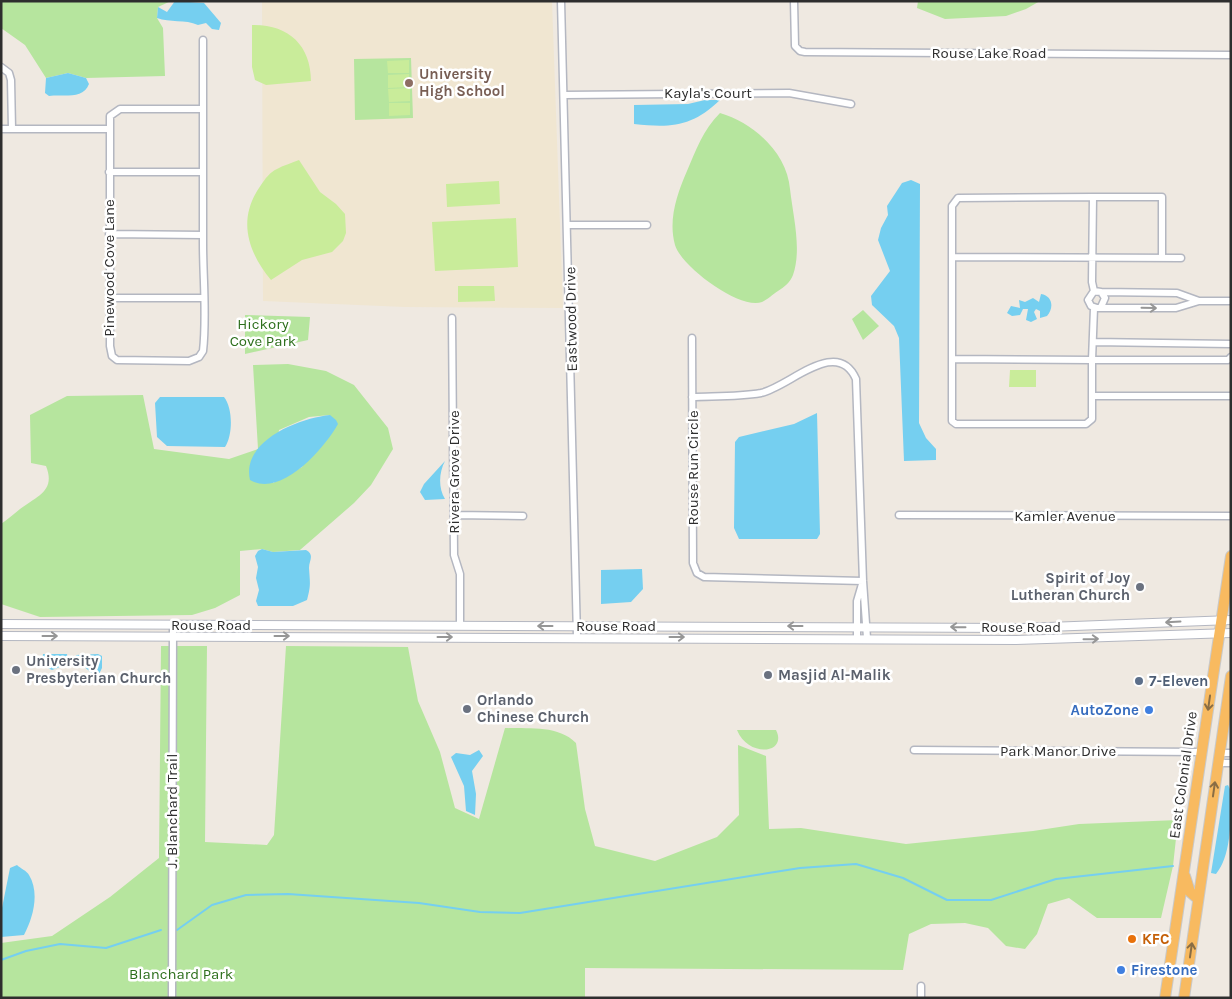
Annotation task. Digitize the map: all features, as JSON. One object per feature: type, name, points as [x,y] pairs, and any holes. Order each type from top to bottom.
[{"type":"highway","name":"East Colonial Drive","points":[[1165,998],[1219,634],[1226,620],[1231,556]]},
{"type":"highway","points":[[1184,998],[1231,676]]},
{"type":"highway","points":[[1184,870],[1185,882],[1190,892],[1198,899]]},
{"type":"street","name":"Eastwood Drive","points":[[561,1],[569,225],[578,637]]},
{"type":"street","name":"Rouse Lake Road","points":[[794,1],[795,46],[800,51],[805,52],[1231,55]]},
{"type":"street","name":"Pinewood Cove Lane","points":[[203,40],[204,298],[203,346],[199,357],[189,361],[121,361],[110,353],[110,116],[120,109],[203,109]]},
{"type":"street","points":[[1,67],[9,73],[12,80],[12,129]]},
{"type":"street","name":"Kayla's Court","points":[[564,95],[789,94],[852,104]]},
{"type":"street","points":[[1,129],[109,130]]},
{"type":"street","points":[[109,172],[203,172]]},
{"type":"street","points":[[1093,197],[1092,282],[1098,292],[1105,298],[1097,308],[1093,342],[1092,419],[1086,424],[956,424],[952,421],[952,206],[958,198],[1093,197],[1162,197],[1162,258]]},
{"type":"street","points":[[569,225],[647,225]]},
{"type":"street","points":[[109,234],[203,235]]},
{"type":"street","points":[[952,257],[1181,258]]},
{"type":"street","points":[[1199,301],[1177,293],[1098,292],[1088,300],[1097,308],[1176,308],[1199,301],[1231,301]]},
{"type":"street","points":[[110,298],[204,298]]},
{"type":"street","name":"Rivera Grove Drive","points":[[452,318],[454,555],[460,574],[460,626]]},
{"type":"street","points":[[692,338],[692,397]]},
{"type":"street","points":[[1093,342],[1231,344]]},
{"type":"street","points":[[952,359],[1228,360],[1231,358]]},
{"type":"street","name":"Rouse Run Circle","points":[[863,580],[704,577],[697,573],[693,563],[692,397],[763,392],[828,361],[843,363],[852,368],[856,379],[863,580],[866,601],[867,638]]},
{"type":"street","points":[[1092,396],[1231,396]]},
{"type":"street","points":[[454,515],[523,516]]},
{"type":"street","name":"Kamler Avenue","points":[[898,515],[1231,516]]},
{"type":"street","name":"Rouse Run Circle","points":[[857,638],[857,601],[863,580]]},
{"type":"street","points":[[857,601],[866,601]]},
{"type":"street","name":"Rouse Road","points":[[1,624],[1031,628],[1226,620]]},
{"type":"street","name":"J. Blanchard Trail","points":[[172,998],[173,625]]},
{"type":"street","name":"Rouse Road","points":[[1,636],[1063,640],[1231,633]]},
{"type":"street","name":"Park Manor Drive","points":[[914,750],[1202,752]]},
{"type":"street","points":[[1219,758],[1231,753]]},
{"type":"street","points":[[1219,758],[1231,763]]},
{"type":"street","points":[[921,986],[921,998]]},
{"type":"shaded area","name":"University High School","points":[[262,1],[552,1],[563,308],[405,307],[263,301]]},
{"type":"green space","points":[[1,1],[171,1],[158,7],[157,18],[163,28],[165,76],[86,78],[68,73],[46,78],[25,45],[1,28]]},
{"type":"green space","points":[[918,1],[1040,1],[1026,9],[1006,16],[945,19],[917,8]]},
{"type":"green space","points":[[252,25],[276,28],[295,39],[307,57],[311,81],[266,85],[255,80],[252,67]]},
{"type":"green space","points":[[411,58],[413,118],[355,120],[354,59]]},
{"type":"green space","points":[[409,60],[409,73],[388,73],[387,61]]},
{"type":"green space","points":[[409,74],[409,87],[388,88],[388,75]]},
{"type":"green space","points":[[410,88],[410,101],[389,102],[388,89]]},
{"type":"green space","points":[[389,103],[410,103],[410,115],[389,116]]},
{"type":"green space","points":[[720,113],[745,124],[767,141],[783,163],[788,176],[797,243],[796,265],[789,283],[762,302],[752,303],[740,299],[712,284],[688,264],[675,245],[673,236],[673,217],[680,189],[700,140]]},
{"type":"green space","points":[[299,160],[320,192],[336,204],[345,214],[346,233],[343,241],[332,252],[302,260],[271,280],[256,258],[251,246],[247,222],[249,210],[254,197],[274,170]]},
{"type":"green space","points":[[499,181],[500,204],[447,207],[446,184]]},
{"type":"green space","points":[[516,218],[518,267],[435,271],[432,222]]},
{"type":"green space","points":[[458,286],[494,286],[495,301],[458,302]]},
{"type":"green space","points":[[863,310],[879,326],[863,340],[852,319]]},
{"type":"green space","name":"Hickory Cove Park","points":[[245,315],[310,317],[308,340],[245,354]]},
{"type":"green space","points":[[288,364],[326,371],[354,385],[388,428],[393,449],[371,485],[354,503],[300,550],[273,552],[262,549],[240,551],[240,595],[215,608],[192,615],[40,617],[1,604],[1,524],[43,492],[49,481],[46,466],[31,463],[30,415],[67,396],[143,395],[154,449],[229,459],[258,449],[253,365]],"holes":[[[330,415],[302,467],[273,483],[279,430],[309,417]]]},
{"type":"green space","points":[[1010,370],[1036,370],[1036,387],[1009,387]]},
{"type":"green space","name":"Blanchard Park","points":[[161,646],[207,646],[205,842],[267,845],[274,835],[286,646],[408,647],[418,701],[440,752],[455,808],[479,819],[505,728],[533,728],[561,733],[576,743],[585,809],[595,846],[655,861],[717,837],[739,815],[738,745],[766,756],[769,829],[801,828],[906,844],[1033,831],[1079,824],[1178,820],[1173,866],[1161,918],[1097,918],[1069,898],[1048,904],[1037,934],[1025,949],[1006,946],[988,928],[965,923],[931,924],[909,934],[903,970],[585,968],[585,998],[1,998],[1,943],[52,936],[110,897],[159,858]]},
{"type":"green space","points":[[737,730],[776,730],[777,744],[765,750],[757,749],[742,739]]},
{"type":"water","points":[[175,1],[204,3],[221,23],[219,30],[212,29],[206,23],[198,25],[157,18],[158,7],[167,12]]},
{"type":"water","points":[[68,73],[86,78],[89,84],[86,89],[72,95],[49,96],[45,93],[46,78]]},
{"type":"water","points":[[705,100],[720,100],[700,116],[690,121],[659,126],[634,124],[634,105],[688,104]]},
{"type":"water","points":[[911,180],[920,184],[919,423],[926,438],[936,449],[936,460],[904,461],[899,338],[894,326],[872,305],[871,296],[890,271],[878,240],[881,228],[888,215],[887,206],[902,183]]},
{"type":"water","points":[[1041,294],[1048,297],[1051,303],[1051,309],[1047,316],[1040,318],[1040,311],[1036,309],[1034,312],[1037,319],[1031,322],[1026,320],[1028,309],[1023,309],[1020,315],[1012,316],[1007,313],[1011,306],[1020,308],[1019,300],[1025,302],[1033,298],[1039,302]]},
{"type":"water","points":[[160,397],[224,397],[229,408],[231,422],[228,442],[225,447],[167,446],[157,437],[155,403]]},
{"type":"water","points":[[817,413],[820,534],[817,539],[739,539],[734,528],[735,442],[739,437],[794,424]]},
{"type":"water","points":[[330,415],[338,424],[323,446],[300,468],[288,477],[275,482],[262,484],[250,480],[250,466],[254,454],[263,443],[275,434],[303,421]]},
{"type":"water","points":[[445,461],[441,470],[440,480],[441,490],[445,499],[425,500],[420,492],[424,484]]},
{"type":"water","points":[[262,549],[273,552],[306,550],[309,552],[311,558],[309,568],[310,587],[307,600],[293,606],[258,606],[256,601],[259,590],[256,578],[258,567],[255,556]]},
{"type":"water","points":[[642,569],[643,589],[631,602],[601,604],[601,570]]},
{"type":"water","points":[[43,654],[67,654],[68,660],[65,665],[52,670],[46,667],[42,661]]},
{"type":"water","points":[[98,654],[102,656],[102,668],[99,674],[94,675],[75,659],[76,655]]},
{"type":"water","points":[[479,750],[483,756],[472,771],[476,794],[475,815],[466,811],[464,786],[451,757],[456,753],[470,755]]},
{"type":"water","points":[[1228,785],[1231,791],[1230,835],[1225,857],[1216,874],[1211,873],[1225,786]]},
{"type":"water","points":[[17,865],[28,874],[32,882],[35,897],[34,905],[24,935],[1,937],[2,908],[10,868]]},
{"type":"waterway","points":[[177,930],[212,905],[246,895],[288,894],[419,903],[480,912],[520,913],[800,868],[856,864],[903,878],[947,900],[991,900],[1056,879],[1173,866]]},
{"type":"waterway","points":[[1,960],[26,951],[60,944],[106,948],[161,930]]},
{"type":"place","name":"University High School","points":[[409,83]]},
{"type":"place","name":"Spirit of Joy Lutheran Church","points":[[1140,587]]},
{"type":"place","name":"University Presbyterian Church","points":[[16,670]]},
{"type":"place","name":"Masjid Al-Malik","points":[[768,675]]},
{"type":"place","name":"7-Eleven","points":[[1139,681]]},
{"type":"place","name":"Orlando Chinese Church","points":[[467,709]]},
{"type":"place","name":"AutoZone","points":[[1149,710]]},
{"type":"place","name":"KFC","points":[[1132,939]]},
{"type":"place","name":"Firestone","points":[[1121,970]]}]
